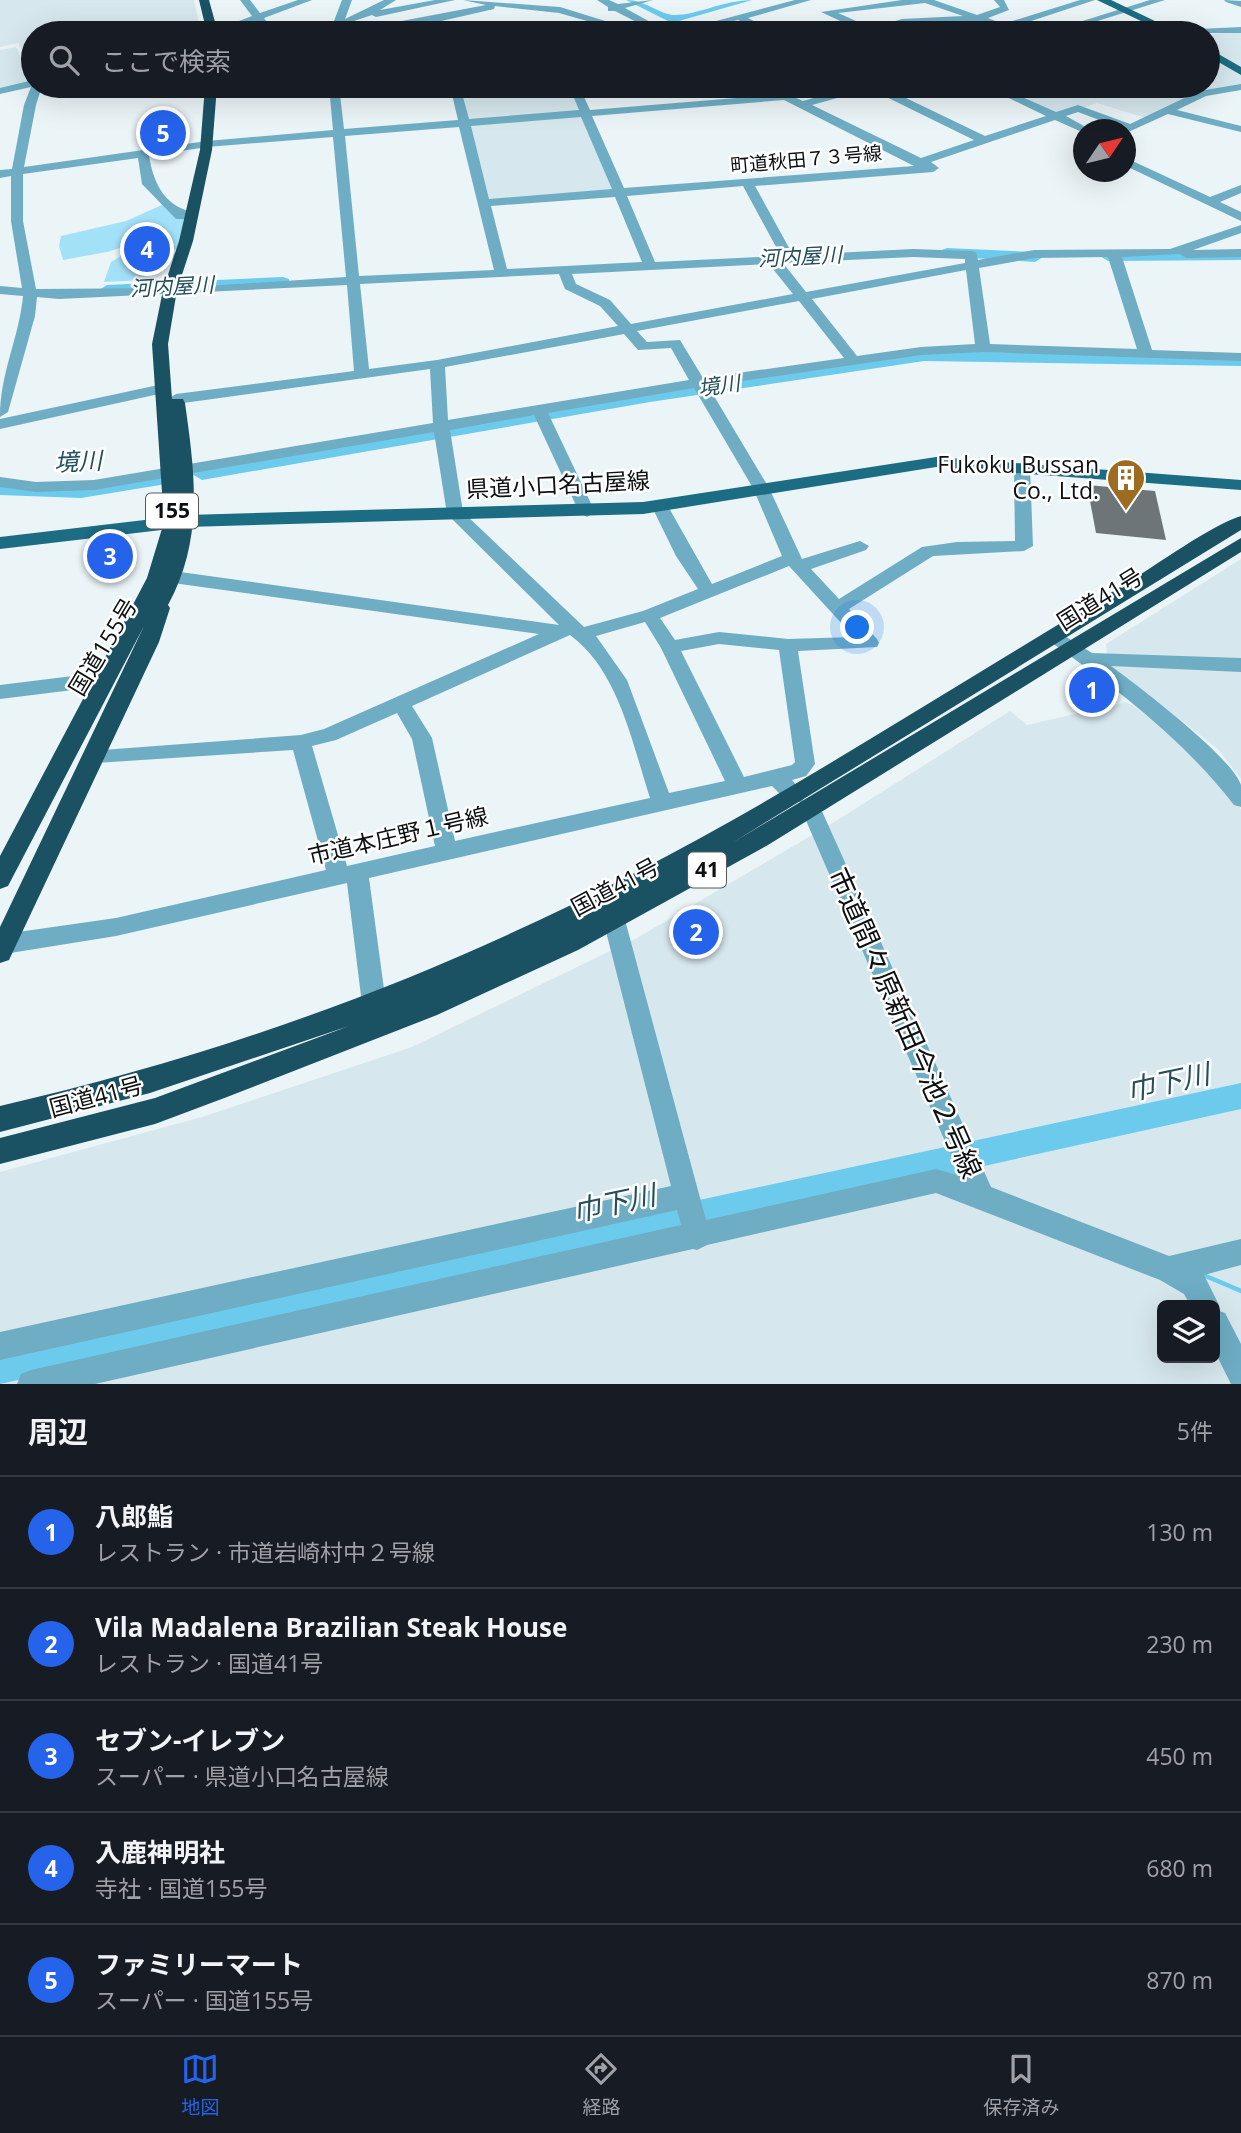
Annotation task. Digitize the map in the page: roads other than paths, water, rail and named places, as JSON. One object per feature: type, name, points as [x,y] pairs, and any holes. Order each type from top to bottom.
[{"type":"highway","points":[[204,0],[210,21]]},
{"type":"highway","name":"国道155号","points":[[0,879],[61,768],[168,587],[180,522],[169,394],[160,344],[180,270],[207,144],[210,98]]},
{"type":"highway","name":"国道155号","points":[[0,897],[84,713],[157,578],[180,522]]},
{"type":"highway","name":"国道41号","points":[[1071,648],[1241,522]]},
{"type":"highway","name":"国道41号","points":[[0,1151],[155,1111],[227,1085],[428,1007],[614,920],[803,802],[1071,648],[1241,544]]},
{"type":"highway","name":"155","points":[[2,948],[149,642],[168,587]]},
{"type":"highway","name":"155","points":[[0,858],[48,768],[84,713]]},
{"type":"highway","name":"国道41号","points":[[0,1119],[239,1054],[374,1004],[467,966],[584,912],[803,802]]},
{"type":"main road","points":[[1102,0],[1149,21]]},
{"type":"main road","points":[[1220,59],[1241,72]]},
{"type":"main road","name":"県道小口名古屋線","points":[[0,544],[180,522],[587,512],[659,505],[911,464],[957,463],[1241,485]]},
{"type":"street","points":[[245,0],[262,21]]},
{"type":"street","points":[[248,21],[307,0]]},
{"type":"street","points":[[339,21],[346,0]]},
{"type":"street","points":[[401,0],[420,7],[437,21]]},
{"type":"street","points":[[370,14],[450,0]]},
{"type":"street","points":[[468,0],[543,8],[599,21]]},
{"type":"street","points":[[602,0],[641,21]]},
{"type":"street","points":[[583,16],[648,0]]},
{"type":"street","points":[[725,21],[803,0],[846,21]]},
{"type":"street","points":[[903,21],[926,0]]},
{"type":"street","points":[[826,12],[926,0],[989,21]]},
{"type":"street","points":[[951,21],[979,17],[1006,8],[999,0]]},
{"type":"street","points":[[1052,0],[1065,7]]},
{"type":"street","points":[[1022,21],[1090,0]]},
{"type":"street","points":[[1089,21],[1160,0]]},
{"type":"street","points":[[1229,0],[1241,4]]},
{"type":"street","points":[[355,21],[370,14],[385,1]]},
{"type":"street","points":[[412,21],[482,11],[498,4]]},
{"type":"street","points":[[543,8],[548,21]]},
{"type":"street","points":[[911,11],[941,21]]},
{"type":"street","points":[[370,14],[382,21]]},
{"type":"street","points":[[737,18],[743,21]]},
{"type":"street","points":[[1220,31],[1241,30]]},
{"type":"street","points":[[0,91],[21,87]]},
{"type":"street","points":[[1220,90],[1241,87]]},
{"type":"street","points":[[0,412],[29,316],[30,294],[17,220],[17,172],[32,98]]},
{"type":"street","points":[[335,98],[362,372]]},
{"type":"street","points":[[458,98],[501,272]]},
{"type":"street","points":[[579,98],[650,265]]},
{"type":"street","points":[[0,174],[207,144],[339,131],[772,98]]},
{"type":"street","points":[[787,98],[916,163],[1078,108],[1104,119]]},
{"type":"street","points":[[802,106],[830,98]]},
{"type":"street","points":[[896,98],[985,140]]},
{"type":"street","points":[[903,98],[985,140]]},
{"type":"street","points":[[1016,98],[1073,124]]},
{"type":"street","points":[[1136,125],[1193,98]]},
{"type":"street","points":[[1168,111],[1241,129]]},
{"type":"street","points":[[143,152],[148,184],[180,216],[192,216]]},
{"type":"street","name":"町道秋田７３号線","points":[[484,203],[933,168],[916,163]]},
{"type":"street","points":[[1136,167],[1241,217]]},
{"type":"street","points":[[747,183],[789,259]]},
{"type":"street","points":[[1210,202],[1241,189]]},
{"type":"street","points":[[1177,252],[1241,229]]},
{"type":"street","points":[[0,424],[169,394],[437,364],[1034,254],[1241,253]]},
{"type":"street","points":[[1114,254],[1146,354]]},
{"type":"street","points":[[0,290],[30,294],[175,289],[789,259],[971,255],[983,348]]},
{"type":"street","points":[[773,260],[853,360]]},
{"type":"street","points":[[564,269],[570,286],[602,301],[643,346],[675,343],[761,488],[795,563],[870,643],[788,645],[719,638],[670,647]]},
{"type":"street","points":[[0,482],[71,487],[539,409],[921,351],[983,348],[1241,357]]},
{"type":"street","points":[[437,364],[441,425],[455,514],[572,631],[604,658],[632,718],[662,803]]},
{"type":"street","points":[[539,409],[587,512]]},
{"type":"street","points":[[839,607],[928,551],[957,547],[1024,547],[1022,468]]},
{"type":"street","points":[[659,505],[685,556],[708,591]]},
{"type":"street","points":[[96,756],[301,741],[329,735],[572,631],[649,615],[708,591],[795,563],[860,546]]},
{"type":"street","points":[[168,587],[572,631]]},
{"type":"street","points":[[649,615],[670,647],[738,786]]},
{"type":"street","name":"市道本庄野１号線","points":[[2,948],[116,927],[799,771],[805,764],[788,645]]},
{"type":"street","points":[[1071,648],[1241,665]]},
{"type":"street","points":[[1071,648],[1192,740],[1241,800]]},
{"type":"street","points":[[0,692],[81,682],[100,683]]},
{"type":"street","points":[[401,705],[422,738],[447,852]]},
{"type":"street","points":[[301,741],[348,875],[374,1004]]},
{"type":"street","points":[[776,777],[803,802]]},
{"type":"street","name":"市道間々原新田今池２号線","points":[[803,802],[982,1196],[1169,1270],[1194,1284],[1202,1300]]},
{"type":"street","points":[[614,920],[697,1237]]},
{"type":"street","points":[[31,1384],[697,1237],[936,1181],[982,1196]]},
{"type":"street","points":[[0,1346],[687,1195]]},
{"type":"street","points":[[1169,1270],[1241,1252]]},
{"type":"street","points":[[1220,1333],[1241,1374]]},
{"type":"waterway","points":[[632,0],[672,19],[746,0]]},
{"type":"waterway","name":"河内屋川","points":[[947,253],[1035,257]]},
{"type":"waterway","name":"河内屋川","points":[[1108,256],[1241,255]]},
{"type":"waterway","name":"河内屋川","points":[[107,290],[283,282]]},
{"type":"waterway","name":"境川","points":[[202,474],[650,397],[924,356],[1241,361]]},
{"type":"waterway","name":"境川","points":[[0,489],[81,492],[159,480]]},
{"type":"waterway","name":"巾下川","points":[[0,1368],[1241,1096]]},
{"type":"waterway","points":[[932,1165],[960,1177]]},
{"type":"waterway","points":[[1201,1274],[1241,1291]]},
{"type":"place","name":"ファミリーマート","points":[[163,133]]},
{"type":"place","name":"入鹿神明社","points":[[147,249]]},
{"type":"place","name":"Fukoku Bussan Co., Ltd.","points":[[1126,512]]},
{"type":"place","name":"セブン-イレブン","points":[[110,556]]},
{"type":"place","name":"八郎鮨","points":[[1092,690]]},
{"type":"place","name":"Vila Madalena Brazilian Steak House","points":[[696,932]]}]
